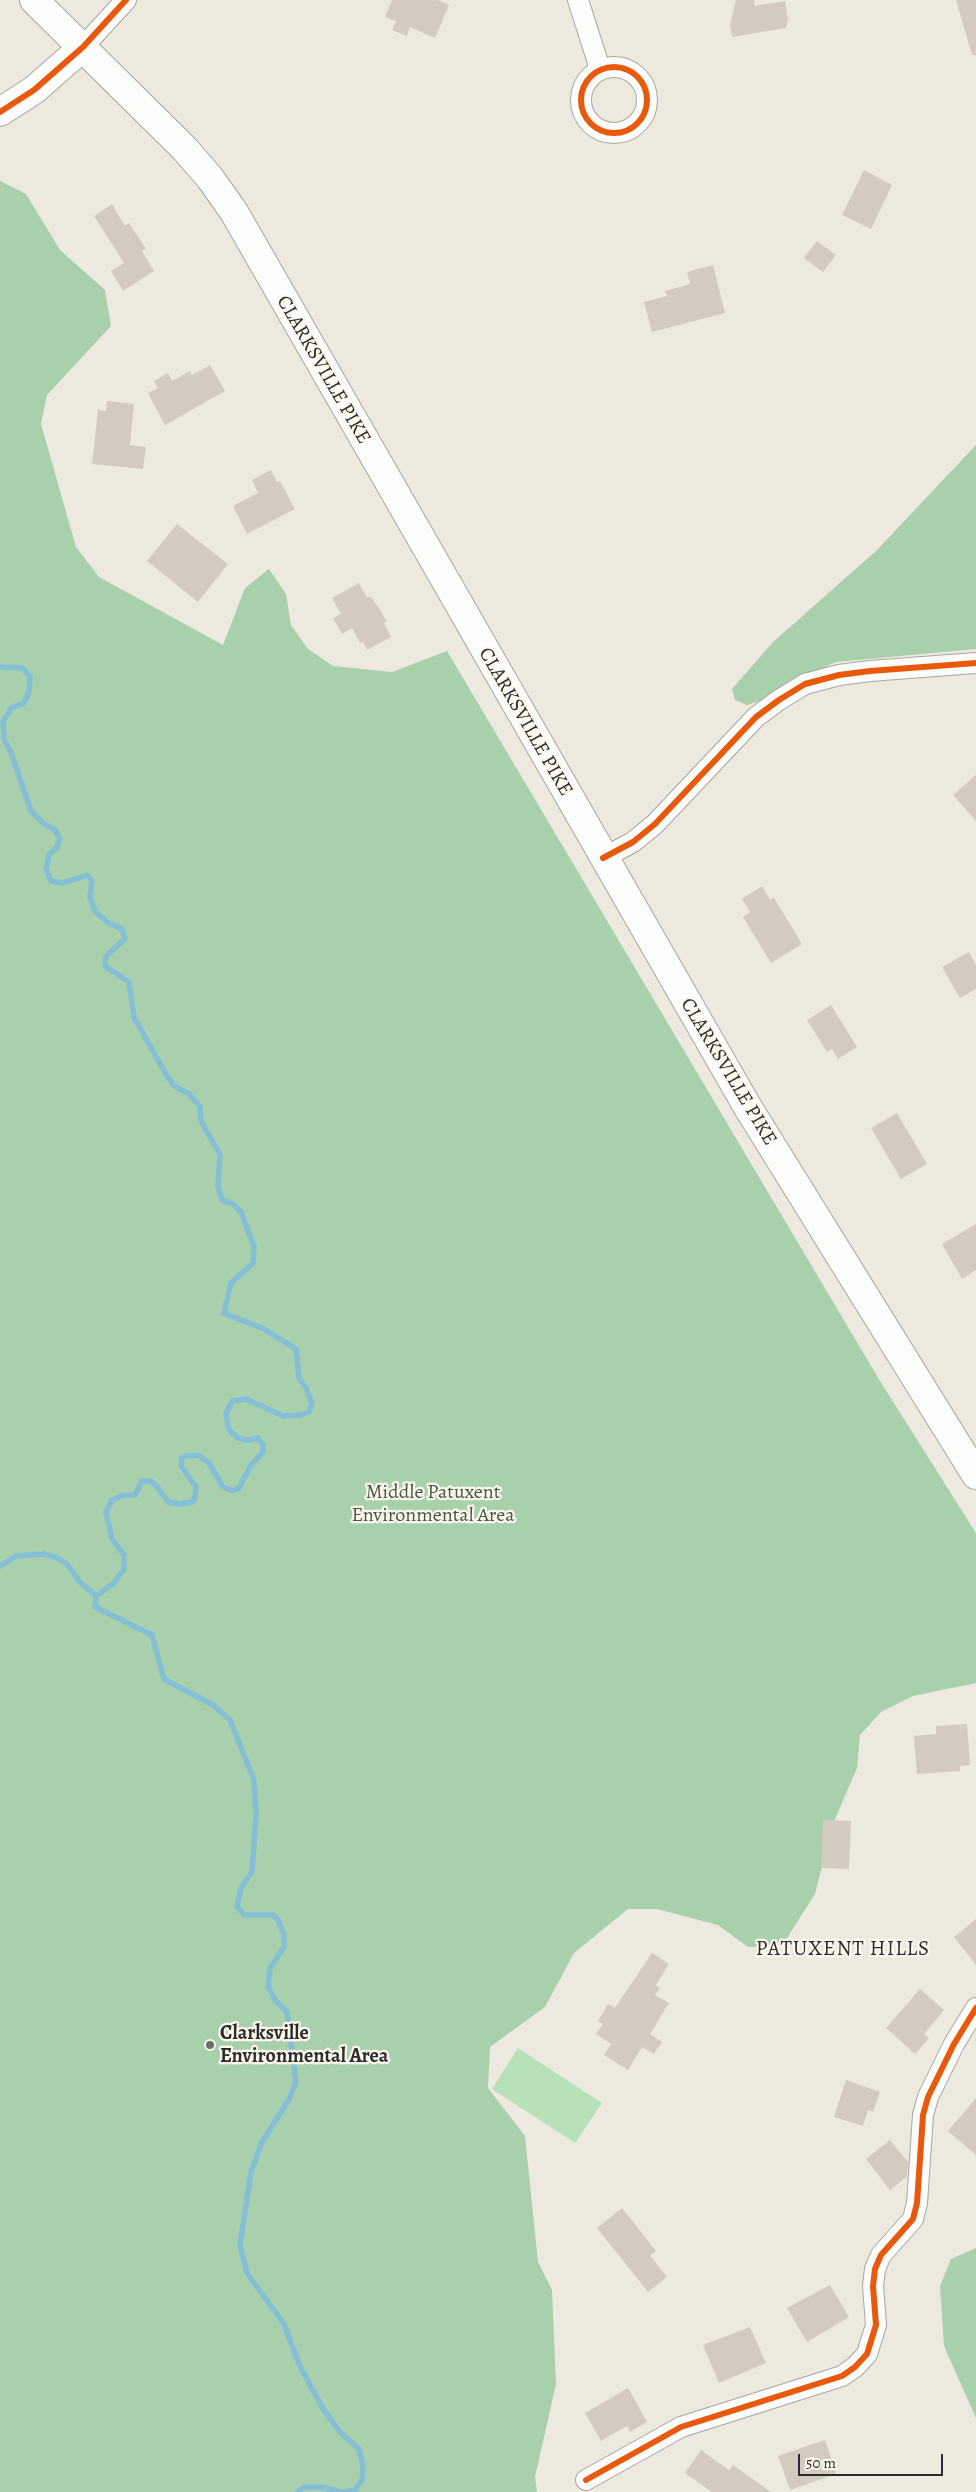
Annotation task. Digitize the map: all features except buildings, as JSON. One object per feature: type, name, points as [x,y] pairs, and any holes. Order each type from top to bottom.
[{"type":"main road","name":"CLARKSVILLE PIKE","points":[[34,0],[184,148],[210,178],[234,212],[747,1106],[976,1475]]},
{"type":"main road","points":[[0,112],[34,90],[83,47]]},
{"type":"street","points":[[83,47],[126,0]]},
{"type":"street","points":[[578,0],[600,70]]},
{"type":"street","points":[[603,858],[633,842],[655,824],[756,717],[778,700],[805,684],[839,675],[870,671],[976,664]]},
{"type":"street","points":[[586,2480],[681,2427],[842,2376],[856,2367],[867,2354],[876,2325],[873,2286],[875,2269],[881,2255],[913,2219],[917,2203],[923,2115],[928,2097],[954,2044],[976,2008]]},
{"type":"green space","name":"Middle Patuxent Environmental Area","points":[[0,181],[26,194],[60,250],[105,290],[111,326],[47,395],[41,424],[76,547],[99,577],[223,645],[245,588],[269,569],[286,594],[291,625],[308,649],[333,666],[392,672],[447,651],[880,1381],[976,1533],[976,1683],[913,1696],[881,1712],[860,1735],[857,1768],[832,1826],[815,1894],[782,1946],[748,1947],[718,1925],[657,1909],[628,1909],[574,1953],[545,2007],[490,2047],[488,2088],[525,2136],[538,2262],[552,2290],[556,2384],[535,2477],[537,2492],[0,2492]]},
{"type":"green space","points":[[976,445],[976,649],[836,662],[788,684],[764,700],[747,705],[735,700],[732,689],[773,642],[876,551]]},
{"type":"green space","points":[[518,2048],[602,2103],[575,2143],[492,2089]]},
{"type":"green space","points":[[976,2248],[976,2418],[944,2346],[940,2286],[951,2259]]},
{"type":"waterway","points":[[0,667],[23,668],[30,677],[29,692],[24,703],[11,708],[3,722],[4,739],[12,755],[31,811],[44,824],[55,830],[60,839],[57,847],[49,855],[46,869],[51,881],[63,883],[87,875],[92,881],[90,898],[95,911],[107,922],[122,929],[125,939],[106,956],[105,966],[129,982],[134,1017],[167,1076],[174,1086],[189,1094],[200,1107],[201,1121],[220,1155],[218,1186],[222,1200],[233,1204],[241,1212],[254,1246],[253,1263],[231,1283],[224,1313],[264,1329],[296,1349],[299,1378],[306,1388],[312,1403],[309,1412],[300,1415],[283,1416],[246,1399],[232,1401],[226,1414],[229,1430],[238,1438],[248,1440],[258,1438],[263,1445],[263,1452],[251,1465],[239,1488],[233,1491],[223,1487],[209,1463],[198,1455],[181,1458],[182,1467],[196,1487],[195,1498],[192,1502],[179,1504],[168,1502],[151,1481],[142,1481],[135,1495],[124,1495],[112,1500],[106,1512],[112,1539],[124,1555],[124,1569],[114,1583],[96,1596],[95,1607],[152,1635],[164,1679],[213,1705],[230,1720],[254,1780],[256,1813],[252,1872],[241,1888],[237,1906],[244,1915],[273,1915],[278,1920],[284,1935],[284,1947],[270,1968],[268,1987],[276,2001],[287,2012],[296,2082],[289,2099],[261,2144],[251,2172],[240,2245],[247,2273],[284,2324],[299,2364],[323,2409],[340,2432],[359,2449],[363,2465],[362,2480],[355,2490],[343,2492]]},
{"type":"waterway","points":[[0,1566],[16,1556],[44,1554],[57,1558],[67,1564],[79,1581],[96,1596]]},
{"type":"waterway","points":[[297,2492],[305,2487],[321,2487],[340,2492]]},
{"type":"cycle path","points":[[0,112],[34,90],[83,47],[126,0]]},
{"type":"cycle path","points":[[614,67],[627,70],[637,77],[644,87],[647,100],[644,113],[637,123],[627,130],[614,133],[601,130],[591,123],[584,113],[581,100],[584,87],[591,77],[601,70],[614,67]]},
{"type":"cycle path","points":[[603,858],[633,842],[655,824],[756,717],[805,684],[839,675],[870,671],[976,663]]},
{"type":"cycle path","points":[[586,2480],[681,2427],[842,2376],[855,2367],[867,2354],[876,2325],[873,2286],[875,2269],[881,2255],[913,2219],[917,2203],[923,2115],[928,2097],[954,2044],[976,2008]]},
{"type":"place","name":"Clarksville Environmental Area","points":[[210,2045]]},
{"type":"district","name":"PATUXENT HILLS","points":[[843,1950]]}]
